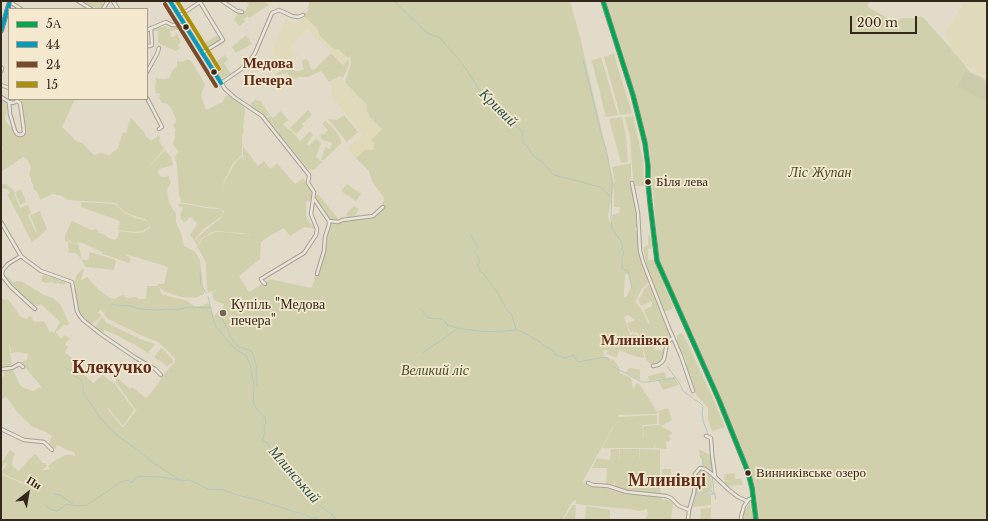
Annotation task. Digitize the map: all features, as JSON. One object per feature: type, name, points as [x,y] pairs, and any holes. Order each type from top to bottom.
[{"type":"main road","points":[[603,1],[633,95],[648,157],[648,182],[658,264],[719,400],[748,472],[752,488],[756,520]]},
{"type":"main road","points":[[1,31],[8,8]]},
{"type":"street","points":[[78,1],[89,8]]},
{"type":"street","points":[[170,1],[228,92],[262,116],[309,176],[308,182],[314,192],[311,214],[317,229],[316,235],[304,253],[261,279],[265,284]]},
{"type":"street","points":[[179,16],[201,1],[223,40],[202,53]]},
{"type":"street","points":[[222,1],[237,11],[242,12]]},
{"type":"street","points":[[10,2],[20,8]]},
{"type":"street","points":[[221,83],[240,70],[251,59],[272,13],[279,10],[292,16],[298,17],[302,15]]},
{"type":"street","points":[[148,30],[166,22],[172,25],[184,24]]},
{"type":"street","points":[[148,46],[152,45],[151,28]]},
{"type":"street","points":[[148,70],[159,48]]},
{"type":"street","points":[[1,67],[1,71]]},
{"type":"street","points":[[1,97],[9,102],[13,103],[18,100],[20,103],[24,132],[20,135],[15,131],[10,114],[9,102]]},
{"type":"street","points":[[148,100],[162,128],[159,129]]},
{"type":"street","points":[[632,182],[638,215],[641,255],[645,269],[681,356],[693,391]]},
{"type":"street","points":[[314,199],[329,221],[329,227],[325,237],[324,251],[317,274]]},
{"type":"street","points":[[329,221],[338,222],[342,220],[373,216],[383,207]]},
{"type":"street","points":[[1,222],[21,256],[30,264],[41,271],[72,282],[76,306],[79,315],[83,320],[102,335],[143,363],[153,368],[161,375]]},
{"type":"street","points":[[21,256],[8,264],[3,270],[2,274],[11,287],[35,309]]},
{"type":"street","points":[[653,366],[659,364],[663,360],[667,343],[673,338]]},
{"type":"street","points":[[1,369],[12,368],[19,364],[23,367]]},
{"type":"street","points":[[1,428],[24,440],[44,442],[52,450]]},
{"type":"street","points":[[708,437],[711,440],[715,476]]},
{"type":"street","points":[[688,520],[693,497],[695,474],[698,469],[702,468],[715,476],[729,490],[738,497],[747,501]]},
{"type":"street","points":[[588,483],[593,485],[608,486],[627,492],[666,496],[671,498],[679,506],[689,510]]},
{"type":"street","points":[[741,520],[742,511],[747,501],[753,498]]},
{"type":"shaded area","points":[[965,1],[987,1],[987,77],[962,64],[944,34]]},
{"type":"shaded area","points":[[305,17],[317,28],[320,36],[348,58],[343,64],[307,29],[290,47],[298,55],[290,62],[271,54],[286,19],[295,23]]},
{"type":"shaded area","points":[[341,77],[371,103],[369,116],[382,129],[374,143],[373,150],[365,150],[356,158],[347,148],[363,135],[331,95],[330,83]]},
{"type":"green space","points":[[81,1],[106,1],[101,8],[92,8]]},
{"type":"green space","points":[[244,1],[263,1],[269,5],[249,18],[248,16],[244,19],[245,22],[239,26],[234,20],[238,12],[242,13],[245,11],[249,4]]},
{"type":"green space","name":"Великий ліс","points":[[308,1],[570,1],[580,37],[614,184],[615,182],[612,167],[631,163],[631,180],[637,207],[638,225],[635,228],[638,234],[640,258],[649,280],[636,299],[636,302],[650,324],[644,310],[652,306],[652,301],[641,306],[638,299],[648,285],[651,284],[671,338],[667,341],[659,340],[659,345],[654,348],[656,350],[664,350],[662,359],[659,363],[652,365],[646,360],[642,342],[638,333],[630,332],[627,323],[635,320],[628,315],[624,317],[630,335],[637,335],[639,347],[642,346],[644,357],[631,355],[620,350],[617,358],[607,354],[607,350],[603,351],[604,357],[614,360],[619,367],[620,373],[631,378],[633,389],[637,383],[640,385],[658,413],[619,415],[618,417],[657,415],[657,424],[642,426],[643,437],[643,427],[659,425],[672,432],[672,434],[669,435],[670,441],[666,442],[667,449],[655,448],[654,442],[654,448],[602,448],[613,427],[583,481],[587,485],[602,487],[622,493],[669,500],[673,504],[671,520],[644,520],[648,513],[647,509],[640,511],[576,504],[576,500],[574,500],[562,520],[1,520],[1,474],[23,484],[24,483],[1,473],[7,464],[5,463],[1,470],[1,460],[3,461],[10,450],[15,454],[12,466],[19,471],[35,454],[47,466],[43,470],[50,469],[48,466],[65,455],[76,456],[74,452],[57,445],[55,449],[48,444],[52,436],[35,427],[34,428],[19,414],[7,396],[1,400],[1,378],[5,375],[1,370],[13,370],[22,387],[33,391],[40,387],[43,389],[21,362],[27,360],[28,354],[18,352],[11,353],[9,345],[12,365],[10,367],[1,366],[1,298],[4,300],[8,299],[20,316],[27,319],[29,316],[32,317],[33,321],[36,322],[44,321],[49,333],[51,331],[54,333],[60,322],[41,304],[37,306],[33,304],[17,290],[5,275],[13,282],[21,281],[44,295],[53,298],[60,304],[69,323],[67,326],[64,325],[56,332],[61,339],[65,335],[70,339],[65,344],[68,347],[65,352],[72,358],[73,364],[93,383],[103,375],[115,383],[134,410],[123,426],[107,408],[122,427],[124,426],[138,408],[136,410],[117,384],[116,377],[130,389],[132,387],[146,398],[175,362],[175,359],[158,342],[108,319],[100,308],[98,312],[102,316],[92,324],[87,321],[79,311],[75,284],[76,276],[82,269],[84,269],[81,280],[87,277],[99,290],[110,298],[115,299],[123,295],[128,298],[136,297],[139,299],[145,299],[147,286],[164,284],[168,267],[125,254],[131,259],[129,263],[102,254],[103,252],[79,242],[75,244],[78,243],[82,260],[88,260],[90,252],[116,260],[114,270],[86,267],[80,257],[75,253],[69,253],[69,241],[74,244],[69,240],[67,242],[65,241],[65,235],[72,221],[91,230],[96,229],[99,233],[115,240],[119,231],[136,233],[144,232],[150,227],[149,223],[145,219],[123,211],[116,203],[68,200],[62,196],[53,194],[40,200],[38,193],[33,188],[34,185],[31,182],[29,174],[31,167],[27,159],[23,157],[1,172],[3,147],[1,145],[1,100],[6,102],[7,107],[5,120],[17,135],[21,137],[25,134],[21,106],[22,100],[75,100],[62,127],[76,141],[82,143],[94,155],[100,153],[110,155],[118,148],[123,132],[126,133],[131,118],[151,141],[159,135],[159,141],[164,149],[148,168],[165,150],[171,157],[173,165],[159,169],[158,172],[160,176],[169,176],[171,182],[167,190],[169,203],[176,214],[176,222],[181,233],[184,246],[194,251],[200,260],[204,294],[195,298],[182,297],[164,291],[158,286],[161,294],[187,301],[194,306],[202,306],[207,303],[210,305],[210,310],[214,316],[224,306],[224,304],[215,301],[213,297],[212,293],[218,289],[209,293],[207,290],[206,263],[197,246],[203,238],[215,232],[241,234],[248,233],[215,231],[202,238],[197,245],[194,241],[222,217],[224,211],[218,208],[180,202],[181,200],[179,195],[175,157],[178,152],[173,144],[176,131],[173,124],[175,123],[176,119],[170,107],[167,104],[162,103],[159,98],[160,94],[156,93],[155,87],[155,78],[169,78],[174,68],[177,67],[177,61],[182,62],[187,59],[191,61],[205,84],[201,95],[206,110],[222,102],[227,95],[244,106],[242,155],[231,167],[223,184],[222,191],[223,185],[235,163],[242,156],[244,160],[243,146],[258,166],[264,161],[270,169],[277,163],[295,184],[303,178],[313,190],[312,200],[306,202],[306,216],[308,221],[316,229],[304,227],[290,236],[284,228],[268,237],[261,242],[260,259],[239,276],[249,292],[270,279],[311,288],[322,257],[328,226],[331,221],[315,198],[317,194],[339,220],[349,218],[346,214],[354,206],[359,209],[354,217],[373,216],[382,207],[384,198],[372,181],[369,171],[356,158],[365,150],[373,150],[374,143],[371,140],[382,129],[369,116],[369,113],[367,112],[367,105],[345,82],[351,64],[350,56],[348,58],[338,49],[335,50],[320,36],[317,28],[305,17],[305,14],[310,8],[307,9],[309,5]],"holes":[[[614,187],[614,207],[620,207],[619,213],[612,215],[612,222],[610,223],[608,215]],[[625,274],[629,274],[632,287],[627,296],[624,297]]]},
{"type":"green space","name":"Ліс Жупан","points":[[605,1],[869,1],[868,7],[896,23],[902,18],[917,18],[921,16],[949,46],[970,72],[987,80],[987,520],[758,520],[754,487],[750,471],[721,399],[659,260],[650,154],[635,92]]},
{"type":"green space","points":[[166,26],[168,29],[182,26],[184,29],[170,31],[171,37],[177,33],[180,39],[180,43],[178,44],[180,48],[176,51],[158,43],[158,31],[153,31],[153,29]]},
{"type":"green space","points":[[218,35],[221,40],[204,50],[201,45]]},
{"type":"green space","points":[[246,35],[252,44],[236,53],[232,47]]},
{"type":"green space","points":[[331,53],[343,65],[348,59],[349,63],[343,78],[340,76],[329,82],[321,71],[308,77],[299,77],[292,80],[287,73],[278,75],[275,74],[290,66],[295,71],[304,69],[302,61],[305,59],[309,61],[310,68],[314,70]]},
{"type":"green space","points":[[614,53],[632,113],[620,115],[604,57]]},
{"type":"green space","points":[[225,55],[228,60],[224,63],[231,74],[222,78],[218,73],[222,70],[217,61]]},
{"type":"green space","points":[[601,57],[618,115],[606,117],[591,61]]},
{"type":"green space","points":[[966,71],[987,83],[987,102],[958,86]]},
{"type":"green space","points":[[256,99],[257,101],[260,100],[270,115],[266,117],[296,155],[295,156],[263,115],[251,106],[251,103]]},
{"type":"green space","points":[[308,110],[312,115],[302,124],[304,126],[296,134],[290,128]]},
{"type":"green space","points":[[281,111],[288,120],[283,124],[300,141],[310,131],[313,135],[307,144],[309,146],[316,138],[321,143],[316,157],[322,162],[314,170],[308,169],[278,132],[278,129],[277,130],[267,118],[271,116],[273,118]]},
{"type":"green space","points":[[344,115],[358,132],[347,142],[328,119],[337,120]]},
{"type":"green space","points":[[633,116],[643,160],[644,186],[634,186],[633,180],[630,137],[625,117]]},
{"type":"green space","points":[[622,117],[626,137],[628,162],[621,163],[609,119]]},
{"type":"green space","points":[[325,121],[334,129],[340,138],[341,143],[324,160],[321,160],[325,147],[330,149],[332,143],[323,140],[319,136],[322,133],[323,135],[328,130],[322,124]]},
{"type":"green space","points":[[1,184],[6,184],[13,190],[20,208],[28,205],[31,213],[28,215],[36,233],[37,232],[30,215],[40,211],[47,229],[32,242],[7,194],[10,193],[7,189],[1,188]]},
{"type":"green space","points":[[347,184],[361,194],[356,201],[341,191]]},
{"type":"green space","points":[[21,189],[26,202],[20,205],[15,192]]},
{"type":"green space","points":[[81,202],[115,204],[123,212],[135,218],[145,220],[149,223],[149,227],[143,231],[134,232],[118,230],[120,221],[81,207]]},
{"type":"green space","points":[[179,203],[220,209],[223,213],[221,217],[205,228],[194,240],[190,235],[197,223],[191,217],[186,222],[181,219],[180,215],[183,208],[178,206]]},
{"type":"green space","points":[[648,235],[650,236],[653,246],[648,249],[648,260],[655,260],[674,308],[664,312],[644,264],[646,263],[643,248],[648,245]]},
{"type":"green space","points":[[43,275],[66,283],[64,285],[51,282],[46,283],[41,281]]},
{"type":"green space","points":[[102,317],[105,322],[140,339],[155,344],[148,353],[105,330],[102,334],[95,328]]},
{"type":"green space","points":[[682,333],[725,427],[712,431],[708,420],[708,408],[697,396],[690,380],[685,363],[687,363],[677,341],[677,335]]},
{"type":"green space","points":[[161,348],[173,360],[173,362],[167,367],[154,357]]},
{"type":"green space","points":[[629,368],[640,370],[640,380],[626,373]]},
{"type":"green space","points":[[665,372],[666,378],[674,377],[679,385],[663,390],[658,380],[649,381],[648,376]]},
{"type":"green space","points":[[668,408],[672,420],[662,426],[659,424],[658,411]]},
{"type":"green space","points":[[611,449],[619,449],[620,462],[620,449],[639,449],[640,462],[640,449],[660,450],[660,478],[631,478],[631,480],[660,481],[661,494],[634,493],[615,487],[615,478],[613,487],[606,485],[607,468],[592,468],[597,458],[610,460]]},
{"type":"green space","points":[[698,449],[711,455],[713,472],[702,467],[702,460]]},
{"type":"green space","points":[[662,469],[671,469],[671,486],[663,486]]},
{"type":"green space","points":[[702,469],[711,473],[712,489],[709,483],[696,472]]},
{"type":"green space","points":[[735,473],[735,479],[741,479],[743,485],[728,486],[725,484],[724,474]]},
{"type":"green space","points":[[697,475],[707,483],[711,493],[696,493]]},
{"type":"green space","points":[[696,495],[711,495],[711,505],[693,507]]},
{"type":"green space","points":[[750,502],[753,520],[742,520],[743,513]]},
{"type":"green space","points":[[573,505],[576,505],[575,520],[563,520]]},
{"type":"green space","points":[[586,506],[610,510],[610,520],[585,520]]},
{"type":"green space","points":[[711,508],[711,520],[700,520],[701,509]]},
{"type":"waterway","name":"Кривий","points":[[394,1],[427,33],[440,38],[463,64],[479,90],[491,100],[501,115],[510,120],[522,131],[523,143],[534,157],[541,161],[554,175],[600,187],[611,197]]},
{"type":"waterway","points":[[583,60],[606,148],[612,182],[612,229],[621,241],[624,255],[622,256],[622,268],[628,271],[632,288]]},
{"type":"waterway","points":[[470,234],[477,245],[477,249],[474,251],[480,262],[477,265],[480,272],[483,273],[498,293],[507,310],[512,315],[516,330],[523,332],[540,342],[551,349],[556,355],[565,358],[573,355],[578,362],[605,357],[608,358],[608,361]]},
{"type":"waterway","name":"Млинський","points":[[200,272],[201,284],[206,293]]},
{"type":"waterway","name":"Млинський","points":[[208,297],[216,327],[233,347],[246,355],[250,364],[254,385],[253,402],[258,411],[265,418],[266,423],[264,426],[265,432],[262,441],[268,443],[270,449],[275,451],[286,470],[292,473],[306,492],[320,506],[333,515],[336,520]]},
{"type":"waterway","points":[[111,304],[156,310],[176,310],[189,307],[211,308]]},
{"type":"waterway","points":[[421,309],[428,318],[442,319],[448,325]]},
{"type":"waterway","name":"Млинський","points":[[224,311],[221,317],[234,342],[239,347],[253,353],[256,365],[257,386]]},
{"type":"waterway","points":[[447,326],[478,331],[499,332],[515,330]]},
{"type":"waterway","points":[[422,353],[457,329]]},
{"type":"waterway","points":[[612,366],[642,382],[675,378]]},
{"type":"waterway","points":[[667,366],[680,384],[682,390],[703,406],[703,421],[709,436]]},
{"type":"waterway","points":[[66,368],[71,371],[72,375],[80,379],[83,385],[83,392],[101,419],[113,432],[152,462],[175,477],[182,481],[188,480],[199,484],[207,489],[224,490],[320,520]]},
{"type":"waterway","points":[[710,439],[710,452]]},
{"type":"waterway","points":[[711,454],[710,462],[712,471]]},
{"type":"waterway","points":[[700,456],[703,460],[703,467],[705,468]]},
{"type":"waterway","points":[[707,469],[711,471]]},
{"type":"waterway","points":[[697,474],[708,484],[714,494]]},
{"type":"waterway","points":[[712,475],[716,499]]},
{"type":"waterway","points":[[46,506],[57,511],[67,504],[77,506],[87,505],[121,482],[128,480],[132,483],[134,479],[140,476],[179,480]]},
{"type":"waterway","points":[[696,484],[696,494],[714,494]]},
{"type":"waterway","points":[[54,494],[60,495],[73,504]]},
{"type":"transit line","name":"44","points":[[1,31],[10,1]]},
{"type":"transit line","name":"44","points":[[170,1],[221,83]]},
{"type":"transit line","name":"15","points":[[177,1],[219,69]]},
{"type":"transit line","name":"5А","points":[[603,1],[633,95],[645,143],[657,261],[719,400],[748,472],[752,488],[756,520]]},
{"type":"transit line","name":"24","points":[[165,4],[216,86]]},
{"type":"place","name":"Бiля лева","points":[[648,182]]},
{"type":"place","name":"Купіль \"Медова печера\"","points":[[223,313]]},
{"type":"place","name":"Винниківське озеро","points":[[748,473]]},
{"type":"district","name":"Медова Печера","points":[[268,72]]},
{"type":"district","name":"Млинівка","points":[[635,341]]},
{"type":"district","name":"Клекучко","points":[[112,368]]},
{"type":"district","name":"Млинівці","points":[[667,481]]}]
